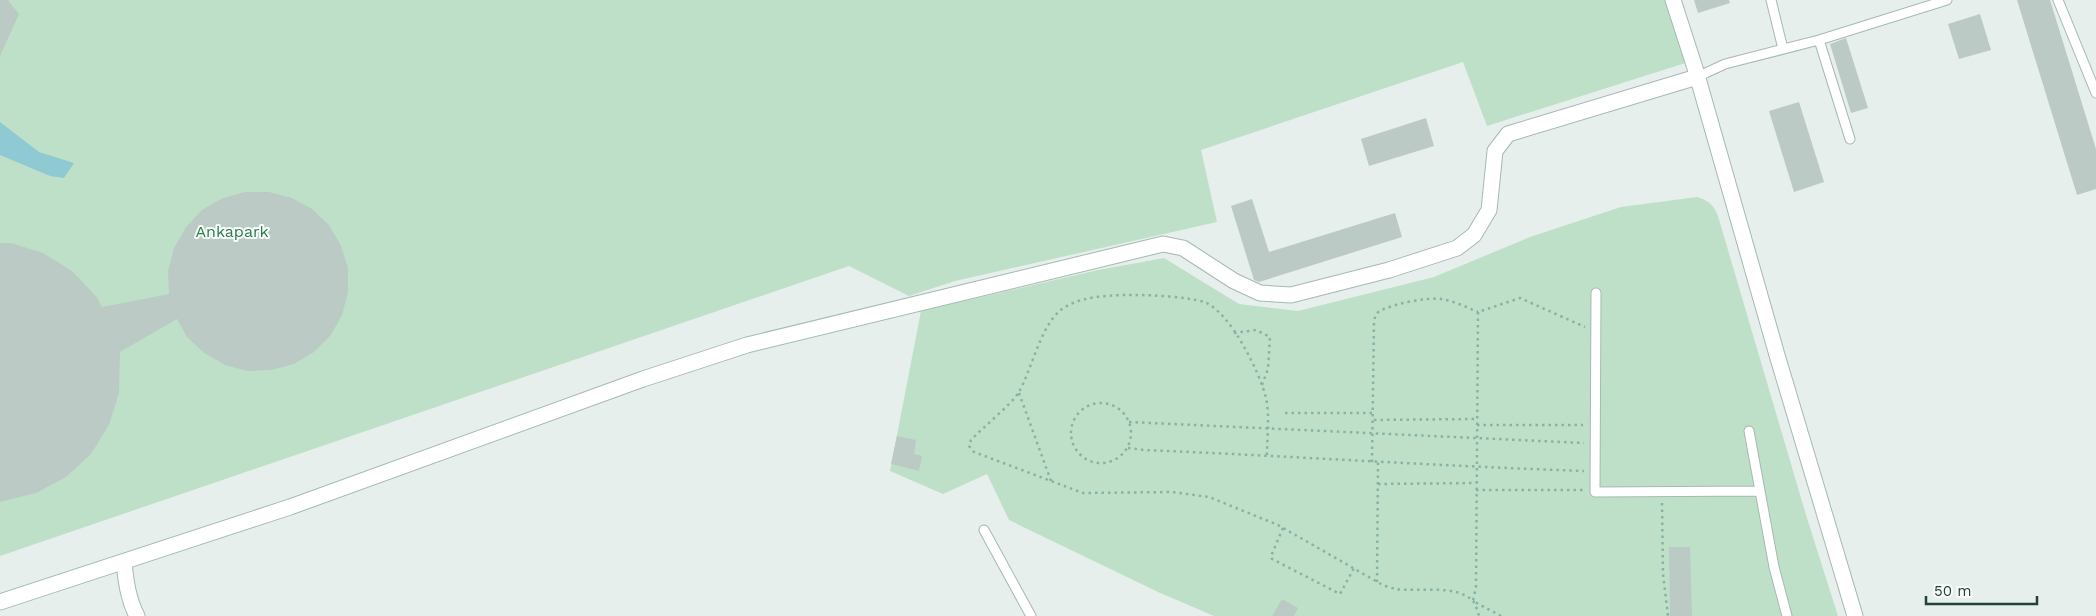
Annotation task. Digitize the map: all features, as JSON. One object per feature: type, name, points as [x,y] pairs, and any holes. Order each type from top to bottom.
[{"type":"street","points":[[1673,0],[1697,77],[1776,355],[1855,616]]},
{"type":"street","points":[[0,602],[124,563],[290,507],[643,379],[746,345],[1163,244],[1183,248],[1234,281],[1260,293],[1291,295],[1389,270],[1457,248],[1474,235],[1489,210],[1495,151],[1508,134],[1697,77]]},
{"type":"street","points":[[124,563],[126,584],[137,616]]},
{"type":"lane","points":[[1771,0],[1783,49]]},
{"type":"lane","points":[[1697,77],[1725,64],[1819,40],[1948,0]]},
{"type":"lane","points":[[2058,0],[2096,93]]},
{"type":"lane","points":[[1819,40],[1850,139]]},
{"type":"lane","points":[[1596,293],[1595,492],[1759,491]]},
{"type":"lane","points":[[1749,431],[1774,567],[1787,616]]},
{"type":"lane","points":[[984,530],[1031,616]]},
{"type":"path","points":[[1267,455],[1266,400],[1262,385],[1223,316],[1203,302],[1149,295],[1078,301],[1063,308],[1053,318],[1035,352],[1019,392],[971,440],[970,450],[1083,493],[1172,492],[1209,497],[1283,528],[1377,582],[1395,589],[1449,591],[1501,616]]},
{"type":"path","points":[[1372,462],[1374,434],[1374,321],[1379,311],[1430,298],[1442,299],[1478,312],[1520,298],[1596,332]]},
{"type":"path","points":[[1478,312],[1476,587],[1473,602],[1479,616]]},
{"type":"path","points":[[1234,333],[1256,330],[1270,337],[1268,369],[1262,385]]},
{"type":"path","points":[[1019,392],[1051,481]]},
{"type":"path","points":[[1100,403],[1111,404],[1120,410],[1129,422],[1131,438],[1128,448],[1112,462],[1102,464],[1091,462],[1082,457],[1075,449],[1071,440],[1071,429],[1074,419],[1080,410],[1090,405],[1100,403]]},
{"type":"path","points":[[1285,413],[1374,413]]},
{"type":"path","points":[[1374,420],[1477,419]]},
{"type":"path","points":[[1129,422],[1595,444]]},
{"type":"path","points":[[1477,425],[1595,425]]},
{"type":"path","points":[[1128,448],[1476,468],[1595,472]]},
{"type":"path","points":[[1377,582],[1378,462]]},
{"type":"path","points":[[1378,484],[1476,483]]},
{"type":"path","points":[[1476,490],[1595,490]]},
{"type":"path","points":[[1662,493],[1664,574],[1668,616]]},
{"type":"path","points":[[1283,528],[1271,556],[1272,559],[1340,594],[1354,568]]},
{"type":"green space","name":"Ankapark","points":[[0,0],[1678,0],[1698,59],[1487,126],[1463,62],[1201,150],[1217,222],[955,281],[909,296],[849,266],[0,556]]},
{"type":"green space","points":[[1697,197],[1710,203],[1718,216],[1806,515],[1838,616],[1214,616],[1158,592],[1009,520],[987,474],[943,494],[890,471],[921,311],[1098,270],[1164,258],[1239,304],[1298,311],[1434,277],[1530,237],[1621,207]]},
{"type":"water","points":[[0,122],[39,152],[74,163],[64,178],[50,176],[0,155]]},
{"type":"building","points":[[0,0],[8,0],[19,14],[0,56]]},
{"type":"building","points":[[1694,0],[1729,0],[1730,3],[1698,13]]},
{"type":"building","points":[[2017,0],[2050,0],[2096,149],[2096,189],[2077,195]]},
{"type":"building","points":[[1980,14],[1991,50],[1959,59],[1948,24]]},
{"type":"building","points":[[1846,38],[1868,108],[1851,113],[1830,44]]},
{"type":"building","points":[[1799,102],[1824,182],[1794,192],[1769,111]]},
{"type":"building","points":[[1426,118],[1434,146],[1369,166],[1361,139]]},
{"type":"building","points":[[245,192],[269,192],[292,198],[312,209],[329,225],[341,246],[348,268],[348,292],[342,315],[331,335],[314,352],[294,364],[271,370],[247,371],[225,365],[204,353],[187,337],[177,319],[120,352],[119,393],[109,425],[91,454],[66,477],[36,493],[0,502],[0,243],[11,243],[43,253],[72,271],[96,296],[102,307],[169,294],[168,271],[174,248],[186,227],[202,210],[223,198]]},
{"type":"building","points":[[1252,199],[1269,252],[1395,213],[1402,237],[1259,282],[1254,280],[1231,206]]},
{"type":"building","points":[[897,436],[916,440],[914,454],[922,456],[919,471],[891,464]]},
{"type":"building","points":[[1669,547],[1690,547],[1692,616],[1670,616]]},
{"type":"building","points":[[1282,599],[1298,608],[1294,616],[1272,616]]}]
